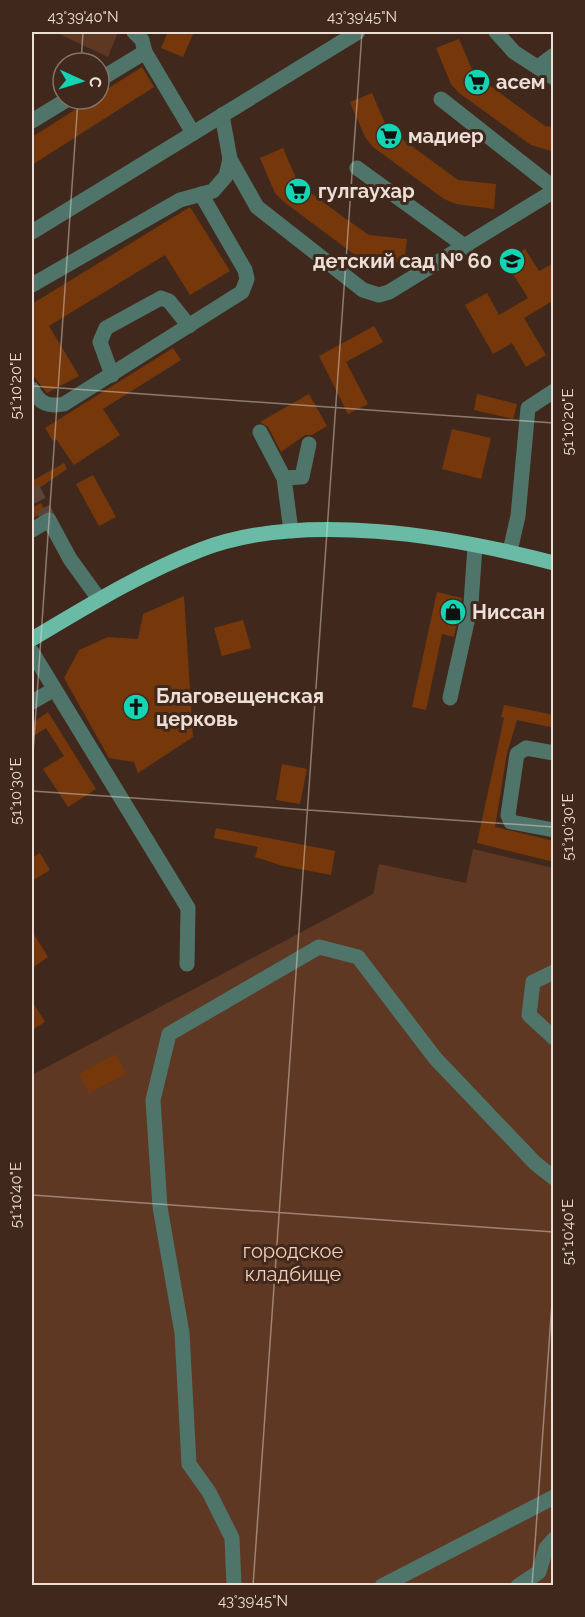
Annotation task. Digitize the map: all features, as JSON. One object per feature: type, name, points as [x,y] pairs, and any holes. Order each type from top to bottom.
[{"type":"main road","points":[[32,639],[99,599],[201,550],[259,534],[311,529],[406,535],[510,551],[554,563]]},
{"type":"street","points":[[32,232],[222,115],[334,38],[358,32]]},
{"type":"street","points":[[496,32],[514,52],[554,78]]},
{"type":"street","points":[[111,69],[142,39],[193,133]]},
{"type":"street","points":[[538,67],[554,55]]},
{"type":"street","points":[[222,115],[230,159],[257,207],[363,290],[379,295],[389,292],[466,247],[554,190],[441,99]]},
{"type":"street","points":[[32,121],[51,109]]},
{"type":"street","points":[[32,285],[180,200],[213,191],[222,182],[230,159]]},
{"type":"street","points":[[357,168],[466,247]]},
{"type":"street","points":[[32,389],[42,403],[49,406],[64,405],[238,295],[248,279],[245,270],[201,194]]},
{"type":"street","points":[[112,375],[100,342],[106,328],[161,298],[170,301],[189,326]]},
{"type":"street","points":[[510,551],[518,516],[528,408],[554,391]]},
{"type":"street","points":[[260,432],[284,478],[291,531]]},
{"type":"street","points":[[284,478],[302,477],[309,444]]},
{"type":"street","points":[[32,530],[49,520],[70,559],[99,599]]},
{"type":"street","points":[[450,698],[471,604],[476,546]]},
{"type":"street","points":[[32,652],[53,690],[188,908],[187,964]]},
{"type":"street","points":[[32,702],[53,690]]},
{"type":"street","points":[[554,753],[525,748],[517,754],[508,815],[511,822],[554,830]]},
{"type":"street","points":[[234,1586],[232,1538],[209,1492],[189,1464],[182,1333],[160,1207],[153,1100],[169,1034],[319,947],[358,957],[435,1058],[535,1163],[554,1178]]},
{"type":"street","points":[[554,972],[533,982],[529,1015],[554,1038]]},
{"type":"street","points":[[382,1586],[554,1497]]},
{"type":"street","points":[[518,1586],[538,1572],[546,1548],[554,1539]]},
{"type":"green space","points":[[55,32],[118,32],[110,51],[95,51]]},
{"type":"green space","name":"городское кладбище","points":[[473,849],[553,868],[553,1585],[32,1586],[32,1075],[373,894],[379,864],[466,883]]},
{"type":"building","points":[[168,32],[194,32],[183,57],[161,48]]},
{"type":"building","points":[[459,39],[474,74],[545,126],[554,127],[554,152],[531,145],[459,93],[451,84],[436,48]]},
{"type":"building","points":[[142,67],[154,87],[32,165],[32,137],[73,111],[111,111],[111,86]]},
{"type":"building","points":[[372,93],[387,128],[458,180],[496,184],[494,209],[456,204],[444,199],[373,147],[365,137],[350,102]]},
{"type":"building","points":[[283,148],[298,183],[339,214],[369,235],[407,239],[404,264],[366,260],[355,255],[284,202],[275,193],[260,158]]},
{"type":"building","points":[[190,207],[230,271],[190,295],[165,255],[49,326],[79,376],[47,393],[32,374],[32,304]]},
{"type":"building","points":[[525,249],[539,271],[554,263],[554,300],[524,318],[546,355],[526,367],[512,343],[493,354],[465,305],[487,293],[499,315],[528,298],[505,261]]},
{"type":"building","points":[[374,326],[383,342],[346,362],[368,404],[348,414],[319,356]]},
{"type":"building","points":[[173,348],[181,360],[103,409],[120,435],[74,465],[56,439],[53,441],[45,428]]},
{"type":"building","points":[[309,394],[327,426],[312,435],[305,435],[281,452],[268,427],[260,422]]},
{"type":"building","points":[[477,394],[517,404],[513,419],[474,410]]},
{"type":"building","points":[[452,429],[491,438],[481,479],[442,469]]},
{"type":"building","points":[[64,463],[67,469],[32,493],[32,481]]},
{"type":"building","points":[[93,475],[116,517],[99,526],[76,484]]},
{"type":"building","points":[[41,503],[45,511],[32,519],[32,508]]},
{"type":"building","points":[[437,592],[462,598],[454,637],[442,634],[426,710],[412,707]]},
{"type":"building","name":"Благовещенская церковь","points":[[184,596],[193,737],[138,773],[134,762],[109,758],[64,678],[79,650],[108,637],[138,639],[143,614]]},
{"type":"building","points":[[243,620],[251,648],[222,656],[214,628]]},
{"type":"building","points":[[504,705],[554,715],[554,728],[517,720],[507,753],[495,827],[554,841],[554,862],[477,843],[504,718],[501,717]]},
{"type":"building","points":[[48,712],[96,789],[68,807],[43,769],[64,756],[46,728],[32,737],[32,723]]},
{"type":"building","points":[[282,764],[307,769],[300,804],[276,800]]},
{"type":"building","points":[[216,828],[335,851],[331,875],[283,866],[255,857],[258,847],[214,838]]},
{"type":"building","points":[[40,853],[50,870],[32,881],[32,858]]},
{"type":"building","points":[[32,931],[48,957],[32,968]]},
{"type":"building","points":[[32,1001],[45,1022],[32,1030]]},
{"type":"building","points":[[116,1054],[126,1074],[89,1093],[79,1074]]},
{"type":"tunnel","points":[[32,488],[49,520]]},
{"type":"place","name":"асем","points":[[477,82]]},
{"type":"place","name":"мадиер","points":[[389,136]]},
{"type":"place","name":"гулгаухар","points":[[298,191]]},
{"type":"place","name":"детский сад № 60","points":[[512,261]]},
{"type":"place","name":"Ниссан","points":[[453,612]]},
{"type":"place","name":"Благовещенская церковь","points":[[136,707]]}]
